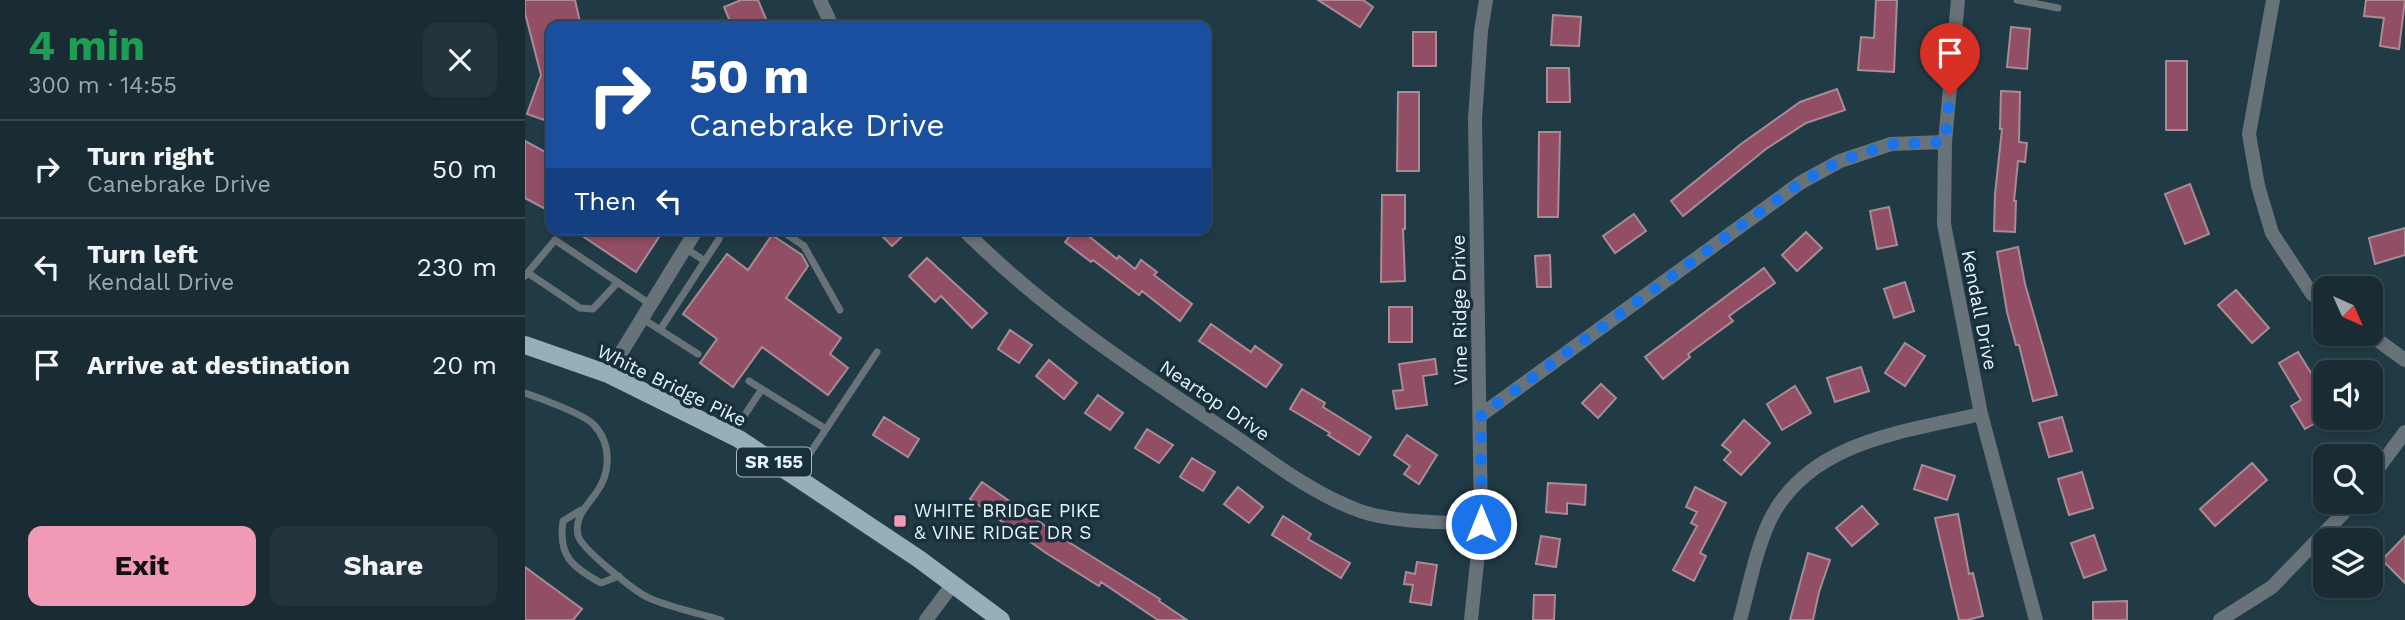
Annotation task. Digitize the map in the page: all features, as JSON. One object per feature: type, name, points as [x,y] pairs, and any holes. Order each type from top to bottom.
[{"type":"main road","name":"White Bridge Pike","points":[[525,345],[608,374],[731,435],[795,476],[1002,620]]},
{"type":"street","points":[[820,0],[830,21]]},
{"type":"street","name":"Vine Ridge Drive","points":[[1471,620],[1481,524],[1475,119],[1481,31],[1486,0]]},
{"type":"street","name":"Kendall Drive","points":[[1958,0],[1945,142],[1944,224],[1981,414],[2036,620]]},
{"type":"street","points":[[2273,0],[2249,134],[2255,173],[2272,233],[2313,294]]},
{"type":"street","points":[[1481,415],[1800,183],[1840,161],[1891,144],[1945,142]]},
{"type":"street","points":[[608,374],[693,235]]},
{"type":"street","name":"Neartop Drive","points":[[969,235],[1000,265],[1090,337],[1313,489],[1361,512],[1409,520],[1481,524]]},
{"type":"street","points":[[2383,345],[2405,360]]},
{"type":"street","points":[[1740,620],[1756,557],[1769,522],[1784,496],[1805,474],[1833,455],[1871,440],[1981,414]]},
{"type":"street","points":[[2383,462],[2405,432]]},
{"type":"street","points":[[2220,620],[2272,587],[2342,514]]},
{"type":"street","points":[[926,620],[953,584]]},
{"type":"lane","points":[[2017,0],[2058,8]]},
{"type":"lane","points":[[788,235],[804,246],[840,310]]},
{"type":"lane","points":[[660,330],[719,239]]},
{"type":"lane","points":[[618,282],[593,309],[580,308],[526,275],[555,240],[618,282],[650,304]]},
{"type":"lane","points":[[685,248],[705,261]]},
{"type":"lane","points":[[642,318],[698,354]]},
{"type":"lane","points":[[795,476],[877,352]]},
{"type":"lane","points":[[749,381],[826,429]]},
{"type":"lane","points":[[731,435],[762,389]]},
{"type":"lane","points":[[525,393],[574,413],[593,424],[605,443],[607,475],[597,493],[581,510],[563,521],[560,539],[566,554],[576,567],[601,583],[619,576]]},
{"type":"lane","points":[[581,510],[577,535],[587,551],[619,576],[648,598],[722,620]]},
{"type":"building","points":[[525,0],[575,0],[580,21],[546,21],[544,120],[527,114],[541,75],[525,13]]},
{"type":"building","points":[[741,0],[758,0],[767,21],[730,21],[724,7]]},
{"type":"building","points":[[1318,0],[1363,0],[1373,7],[1360,27]]},
{"type":"building","points":[[1876,0],[1897,0],[1894,72],[1858,70],[1861,37],[1874,38]]},
{"type":"building","points":[[2366,0],[2405,0],[2399,49],[2380,46],[2384,18],[2364,16]]},
{"type":"building","points":[[1553,15],[1581,17],[1579,46],[1551,45]]},
{"type":"building","points":[[2011,27],[2030,29],[2027,69],[2007,67]]},
{"type":"building","points":[[1413,32],[1436,32],[1436,66],[1413,66]]},
{"type":"building","points":[[2166,61],[2187,61],[2187,130],[2166,130]]},
{"type":"building","points":[[1547,68],[1569,68],[1570,102],[1547,102]]},
{"type":"building","points":[[1837,89],[1845,110],[1806,123],[1766,149],[1683,216],[1671,201],[1741,144],[1800,102]]},
{"type":"building","points":[[2001,91],[2020,92],[2019,142],[2027,143],[2025,162],[2018,161],[2014,201],[2015,232],[1994,231],[2002,129]]},
{"type":"building","points":[[1398,92],[1419,92],[1419,171],[1397,171]]},
{"type":"building","points":[[1539,132],[1560,132],[1558,217],[1538,217]]},
{"type":"building","points":[[525,141],[546,152],[546,209],[525,198]]},
{"type":"building","points":[[2190,184],[2209,234],[2185,244],[2165,194]]},
{"type":"building","points":[[1382,195],[1405,195],[1405,281],[1381,282]]},
{"type":"building","points":[[1889,207],[1897,245],[1877,249],[1870,211]]},
{"type":"building","points":[[1634,214],[1646,231],[1615,253],[1603,236]]},
{"type":"building","points":[[2405,228],[2405,255],[2375,264],[2369,238]]},
{"type":"building","points":[[1806,232],[1822,248],[1797,271],[1782,255]]},
{"type":"building","points":[[581,235],[659,237],[636,272]]},
{"type":"building","points":[[772,235],[802,255],[808,266],[786,298],[841,338],[830,354],[848,368],[828,395],[762,347],[733,387],[700,363],[717,339],[683,314],[727,254],[748,270]]},
{"type":"building","points":[[881,235],[904,235],[892,246]]},
{"type":"building","points":[[1070,235],[1087,235],[1117,259],[1119,256],[1135,269],[1141,260],[1157,272],[1154,275],[1192,304],[1180,321],[1142,291],[1139,295],[1065,242]]},
{"type":"building","points":[[2018,247],[2025,284],[2057,395],[2033,401],[2019,345],[2016,345],[2007,312],[1997,252]]},
{"type":"building","points":[[1550,255],[1551,287],[1537,287],[1535,256]]},
{"type":"building","points":[[927,258],[987,313],[972,328],[941,296],[935,302],[909,276]]},
{"type":"building","points":[[1764,268],[1775,283],[1729,316],[1733,321],[1688,354],[1690,357],[1663,379],[1645,357]]},
{"type":"building","points":[[1905,282],[1914,311],[1894,318],[1884,289]]},
{"type":"building","points":[[2236,290],[2269,328],[2252,343],[2218,305]]},
{"type":"building","points":[[1389,307],[1412,307],[1412,342],[1389,342]]},
{"type":"building","points":[[1211,324],[1251,352],[1255,346],[1282,365],[1266,387],[1199,341]]},
{"type":"building","points":[[1010,330],[1032,345],[1019,363],[998,349]]},
{"type":"building","points":[[1905,343],[1925,356],[1905,386],[1885,373]]},
{"type":"building","points":[[2298,352],[2313,376],[2313,424],[2305,429],[2291,406],[2301,400],[2279,363]]},
{"type":"building","points":[[1435,359],[1437,374],[1423,376],[1427,405],[1396,409],[1393,391],[1403,390],[1399,364]]},
{"type":"building","points":[[1049,360],[1077,383],[1064,399],[1036,376]]},
{"type":"building","points":[[1861,367],[1869,391],[1835,402],[1827,378]]},
{"type":"building","points":[[1601,384],[1616,398],[1598,418],[1582,403]]},
{"type":"building","points":[[1795,386],[1811,413],[1782,430],[1767,404]]},
{"type":"building","points":[[1302,389],[1325,403],[1323,407],[1371,437],[1359,455],[1328,435],[1330,433],[1290,409]]},
{"type":"building","points":[[1098,395],[1123,413],[1110,430],[1085,413]]},
{"type":"building","points":[[884,417],[919,439],[908,457],[873,435]]},
{"type":"building","points":[[2062,417],[2072,451],[2049,457],[2039,423]]},
{"type":"building","points":[[1744,420],[1770,443],[1741,475],[1724,460],[1731,452],[1722,445]]},
{"type":"building","points":[[1147,429],[1173,445],[1159,463],[1135,448]]},
{"type":"building","points":[[1407,435],[1437,455],[1419,484],[1404,474],[1410,466],[1394,455]]},
{"type":"building","points":[[1192,458],[1215,472],[1203,491],[1180,477]]},
{"type":"building","points":[[2252,463],[2267,480],[2215,526],[2200,509]]},
{"type":"building","points":[[1922,465],[1955,476],[1947,500],[1914,489]]},
{"type":"building","points":[[2082,472],[2093,508],[2069,515],[2058,479]]},
{"type":"building","points":[[982,482],[1067,541],[1160,599],[1159,601],[1187,620],[1158,620],[1101,582],[1099,586],[1046,553],[970,499]]},
{"type":"building","points":[[1548,483],[1586,485],[1585,505],[1567,503],[1567,514],[1546,512]]},
{"type":"building","points":[[1238,487],[1263,507],[1249,523],[1224,504]]},
{"type":"building","points":[[1695,487],[1726,503],[1700,553],[1706,556],[1694,581],[1673,570],[1697,526],[1691,523],[1697,512],[1686,507]]},
{"type":"building","points":[[1862,506],[1878,524],[1852,546],[1836,528]]},
{"type":"building","points":[[1958,514],[1969,574],[1973,573],[1983,616],[1967,620],[1959,620],[1935,518]]},
{"type":"building","points":[[1283,516],[1311,534],[1308,539],[1350,563],[1341,578],[1272,535]]},
{"type":"building","points":[[2094,535],[2106,570],[2084,578],[2071,543]]},
{"type":"building","points":[[1541,536],[1560,539],[1556,567],[1536,564]]},
{"type":"building","points":[[2405,536],[2405,583],[2383,561]]},
{"type":"building","points":[[1808,553],[1830,560],[1813,620],[1790,620]]},
{"type":"building","points":[[1417,562],[1437,565],[1431,605],[1410,602],[1413,585],[1404,584],[1406,572],[1415,574]]},
{"type":"building","points":[[525,567],[582,609],[573,620],[525,620]]},
{"type":"building","points":[[1534,595],[1555,595],[1554,620],[1533,620]]},
{"type":"building","points":[[2127,601],[2127,620],[2093,620],[2093,602]]},
{"type":"place","name":"WHITE BRIDGE PIKE & VINE RIDGE DR S","points":[[900,521]]},
{"type":"route","points":[[1481,524],[1481,415],[1800,183],[1840,161],[1891,144],[1945,142],[1950,95]]}]
